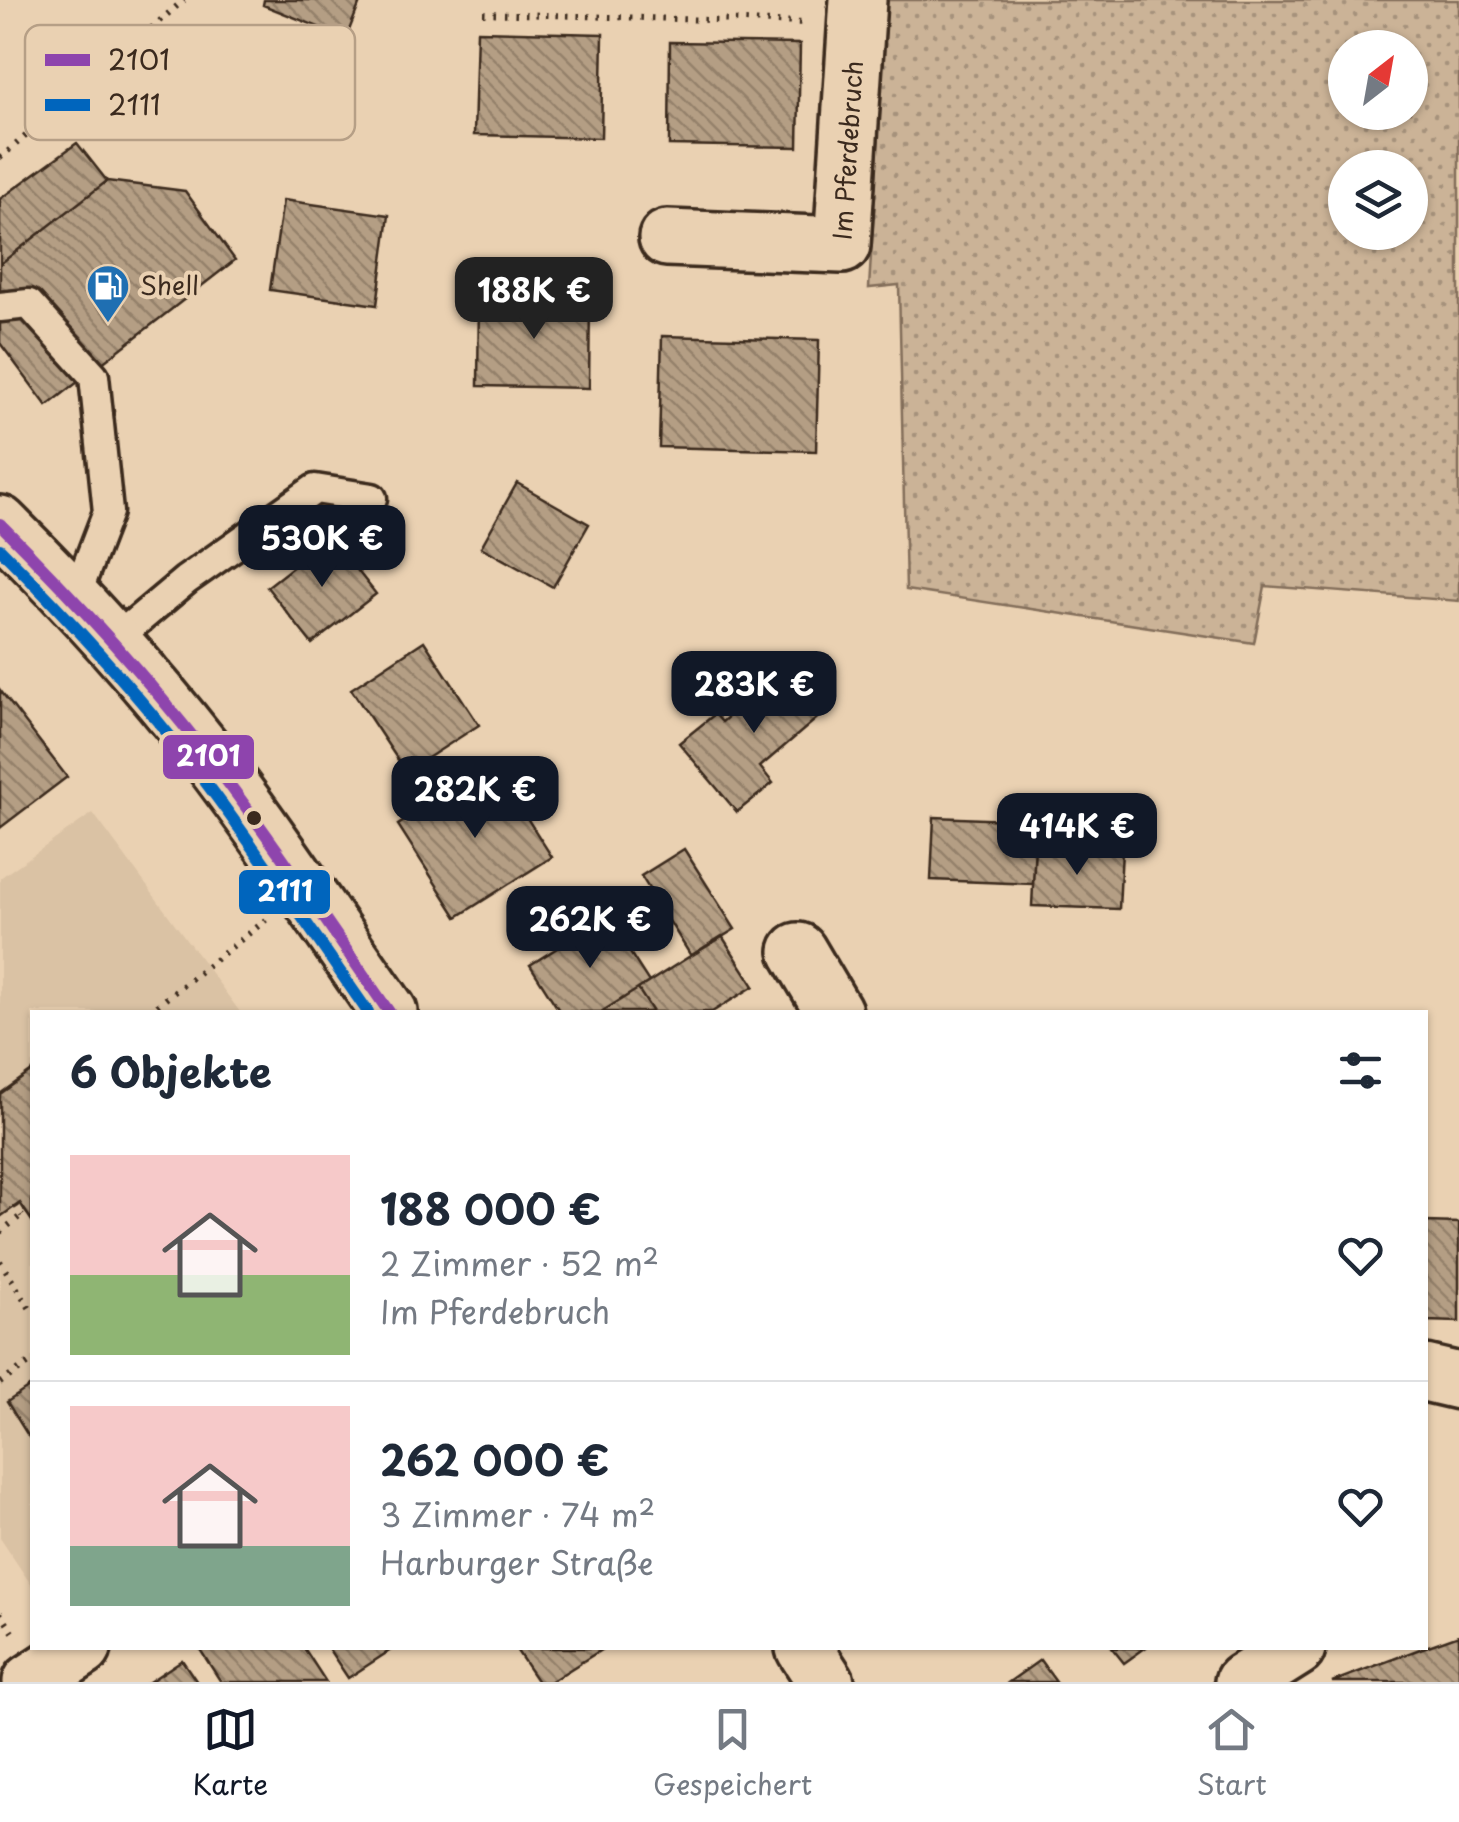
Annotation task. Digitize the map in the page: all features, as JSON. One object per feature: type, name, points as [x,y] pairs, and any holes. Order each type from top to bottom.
[{"type":"street","name":"Im Pferdebruch","points":[[667,238],[842,244],[857,12]]},
{"type":"street","points":[[0,524],[75,598],[203,750],[388,1010]]},
{"type":"street","points":[[798,951],[833,1010]]},
{"type":"street","points":[[1428,1374],[1459,1381]]},
{"type":"street","points":[[31,1682],[80,1650]]},
{"type":"street","points":[[805,1650],[826,1682]]},
{"type":"street","points":[[1244,1682],[1294,1650]]},
{"type":"lane","points":[[0,307],[29,304],[94,376],[108,512],[75,598]]},
{"type":"lane","points":[[112,642],[186,580],[314,489],[372,498]]},
{"type":"path","points":[[155,25],[184,0]]},
{"type":"path","points":[[483,14],[857,12]]},
{"type":"path","points":[[0,158],[25,137]]},
{"type":"path","points":[[152,1010],[305,890]]},
{"type":"path","points":[[0,1232],[24,1214],[16,1206]]},
{"type":"path","points":[[0,1261],[30,1309]]},
{"type":"path","points":[[0,1383],[30,1362]]},
{"type":"shaded area","points":[[887,0],[1459,0],[1459,601],[1265,586],[1254,643],[906,590],[899,285],[869,288]]},
{"type":"shaded area","points":[[93,813],[239,1010],[30,1010],[30,1583],[0,1538],[0,878]]},
{"type":"building","points":[[264,0],[361,0],[351,25],[313,25],[263,5]]},
{"type":"building","points":[[477,31],[603,34],[601,138],[474,135]]},
{"type":"building","points":[[670,42],[800,44],[798,147],[669,145]]},
{"type":"building","points":[[77,143],[107,181],[0,264],[0,199]]},
{"type":"building","points":[[107,181],[185,191],[235,260],[47,406],[0,343],[0,264]]},
{"type":"building","points":[[283,200],[389,215],[377,305],[270,290]]},
{"type":"building","points":[[479,295],[590,297],[589,388],[478,386]]},
{"type":"building","points":[[662,336],[819,340],[816,451],[659,447]]},
{"type":"building","points":[[517,483],[589,524],[553,587],[481,547]]},
{"type":"building","points":[[331,537],[376,594],[312,644],[267,587]]},
{"type":"building","points":[[424,641],[479,725],[406,772],[351,689]]},
{"type":"building","points":[[792,663],[829,708],[760,767],[773,783],[737,812],[679,743],[715,714],[722,722]]},
{"type":"building","points":[[0,690],[67,777],[0,828]]},
{"type":"building","points":[[493,765],[552,857],[457,917],[398,825]]},
{"type":"building","points":[[934,817],[1036,821],[1033,884],[931,880]]},
{"type":"building","points":[[1035,846],[1122,850],[1119,909],[1032,906]]},
{"type":"building","points":[[684,849],[735,929],[691,956],[641,876]]},
{"type":"building","points":[[607,917],[649,982],[604,1010],[559,1010],[530,965]]},
{"type":"building","points":[[722,936],[754,986],[715,1010],[652,1010],[638,989]]},
{"type":"building","points":[[638,989],[652,1010],[604,1010]]},
{"type":"building","points":[[30,1072],[30,1218],[20,1203],[0,1217],[0,1094]]},
{"type":"building","points":[[1428,1222],[1459,1223],[1459,1322],[1428,1321]]},
{"type":"building","points":[[30,1386],[30,1439],[7,1402]]},
{"type":"building","points":[[1459,1635],[1459,1682],[1332,1682],[1417,1650],[1428,1650],[1428,1646]]},
{"type":"building","points":[[305,1650],[326,1682],[221,1682],[201,1651]]},
{"type":"building","points":[[329,1650],[391,1650],[348,1678]]},
{"type":"building","points":[[516,1650],[601,1650],[550,1682],[538,1682]]},
{"type":"building","points":[[1114,1650],[1142,1650],[1124,1663]]},
{"type":"building","points":[[182,1660],[197,1682],[149,1682]]},
{"type":"building","points":[[1040,1660],[1056,1682],[1009,1682]]},
{"type":"transit line","name":"2101","points":[[0,524],[105,634],[204,751],[388,1010]]},
{"type":"transit line","name":"2111","points":[[0,549],[170,736],[367,1010]]},
{"type":"place","name":"Shell","points":[[108,324]]}]
